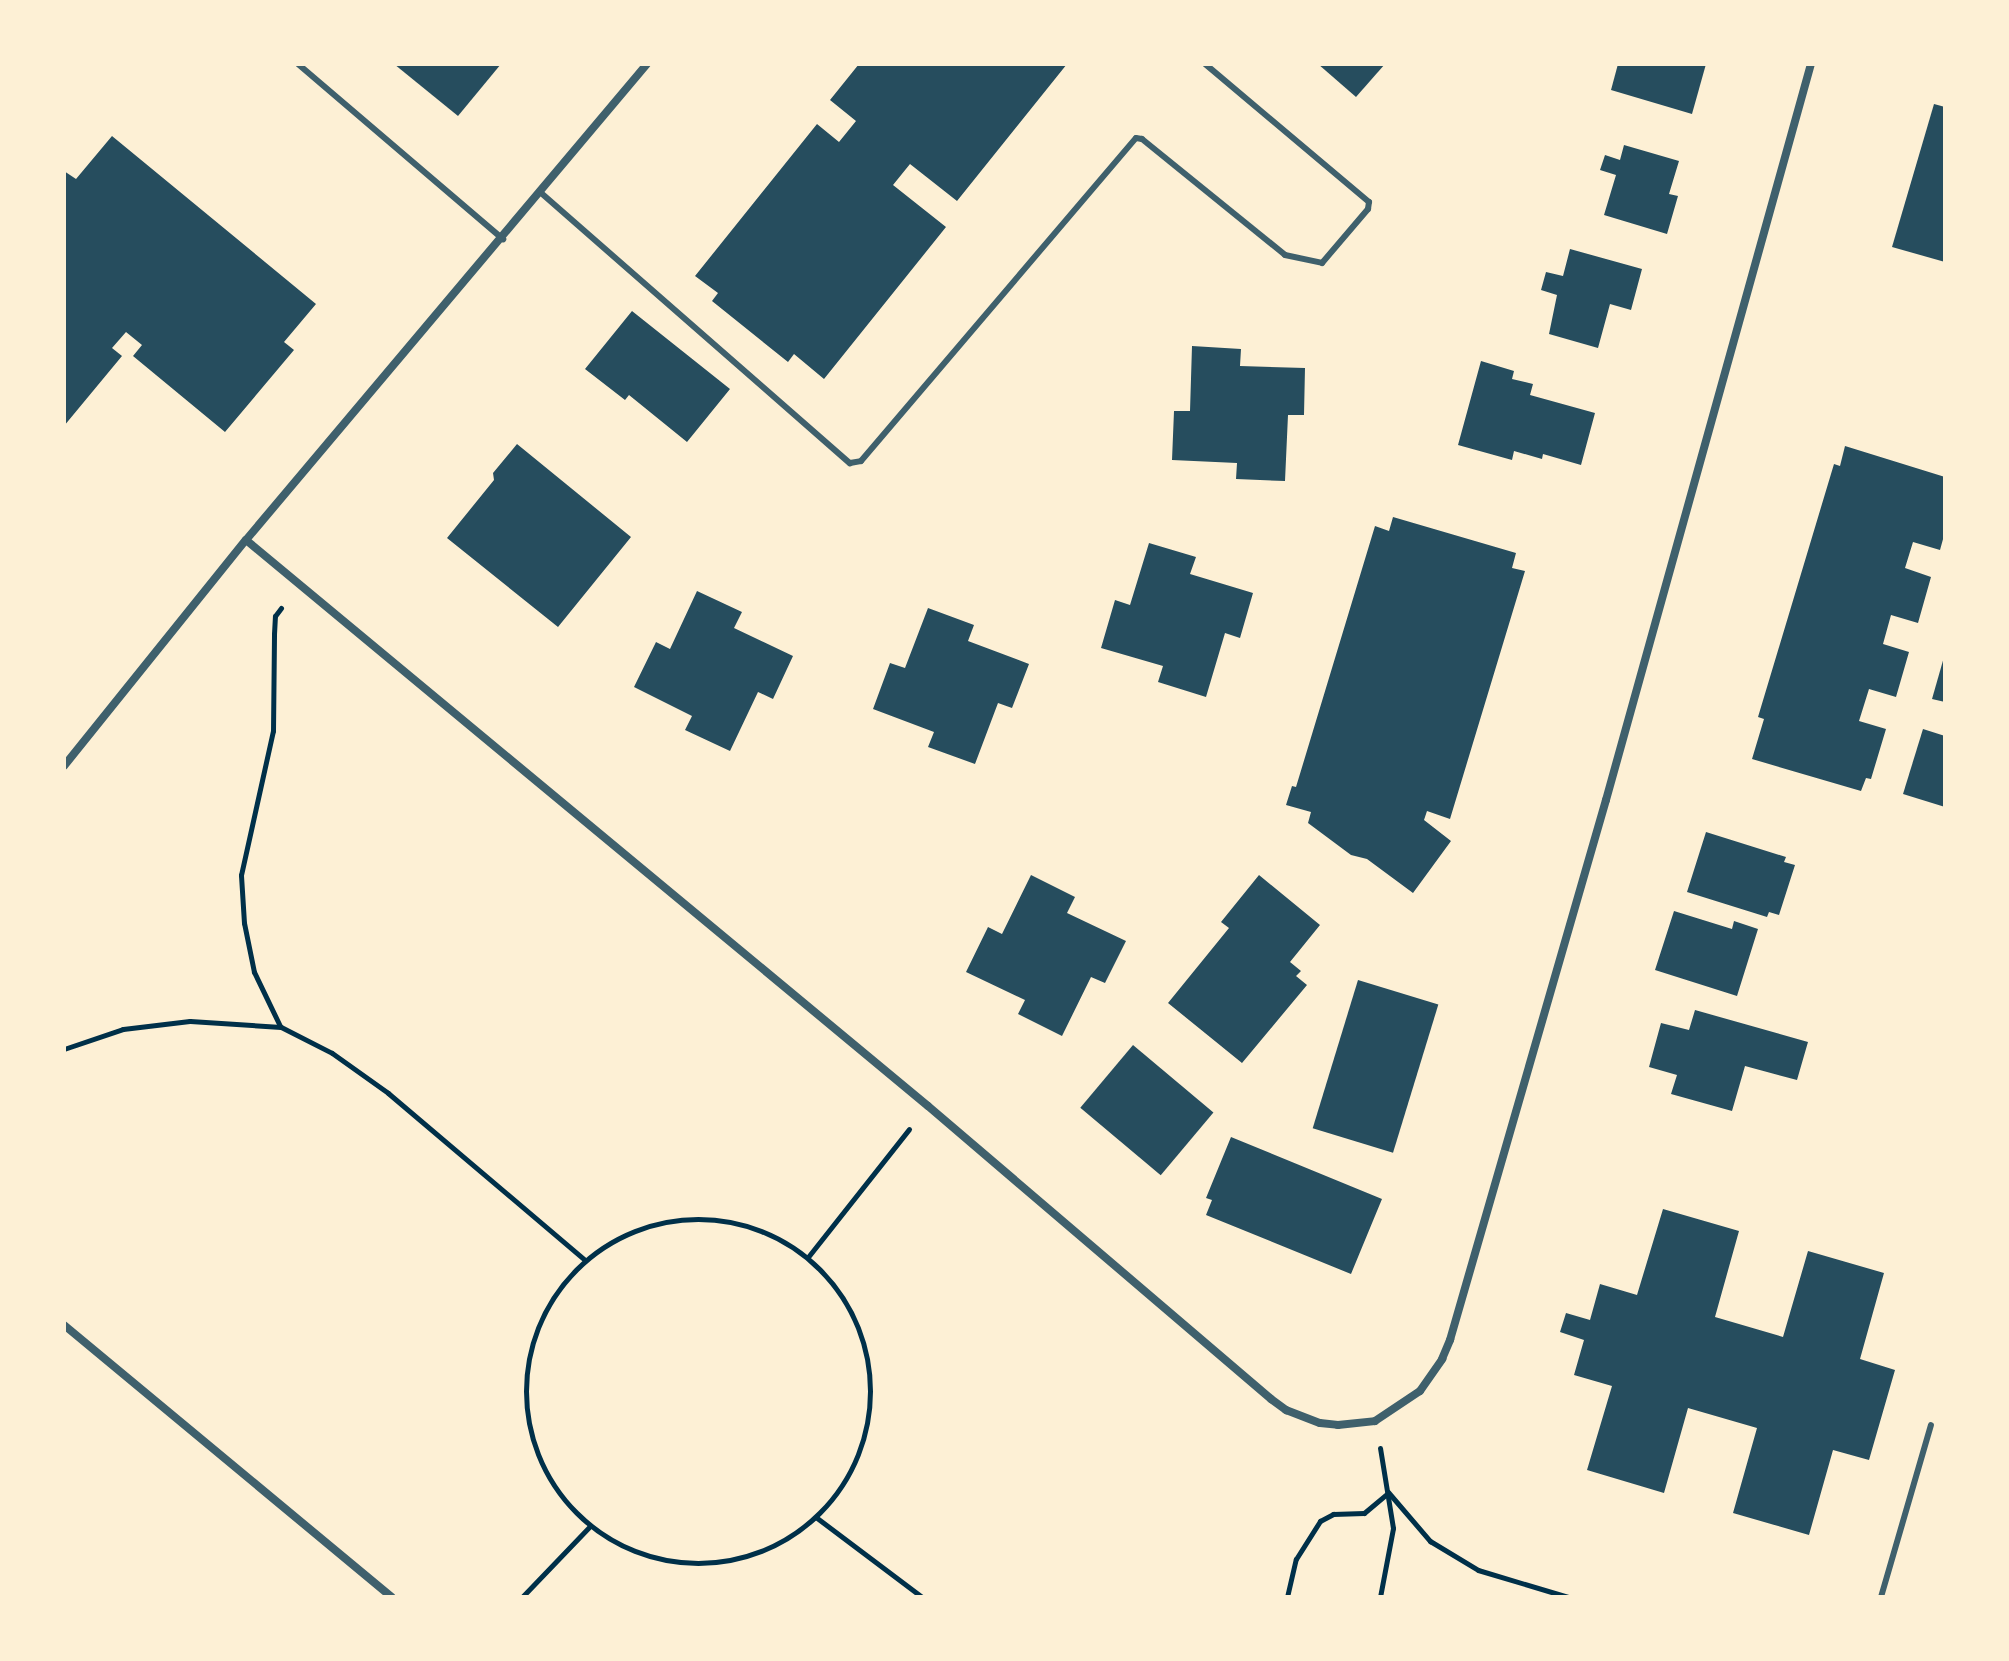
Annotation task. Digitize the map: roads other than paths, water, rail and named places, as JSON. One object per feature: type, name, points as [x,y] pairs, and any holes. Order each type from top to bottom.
[{"type":"street","points":[[64,766],[246,540],[503,239],[647,64]]},
{"type":"street","points":[[246,540],[928,1106],[1286,1410],[1302,1418],[1338,1425],[1375,1421],[1420,1391],[1442,1359],[1450,1340],[1610,785],[1811,64]]},
{"type":"street","points":[[64,1325],[392,1597]]},
{"type":"lane","points":[[298,64],[503,239]]},
{"type":"lane","points":[[540,192],[850,463],[861,461],[1136,138],[1142,139],[1285,255],[1322,263],[1368,209],[1369,202],[1205,64]]},
{"type":"lane","points":[[1881,1597],[1931,1425]]}]
